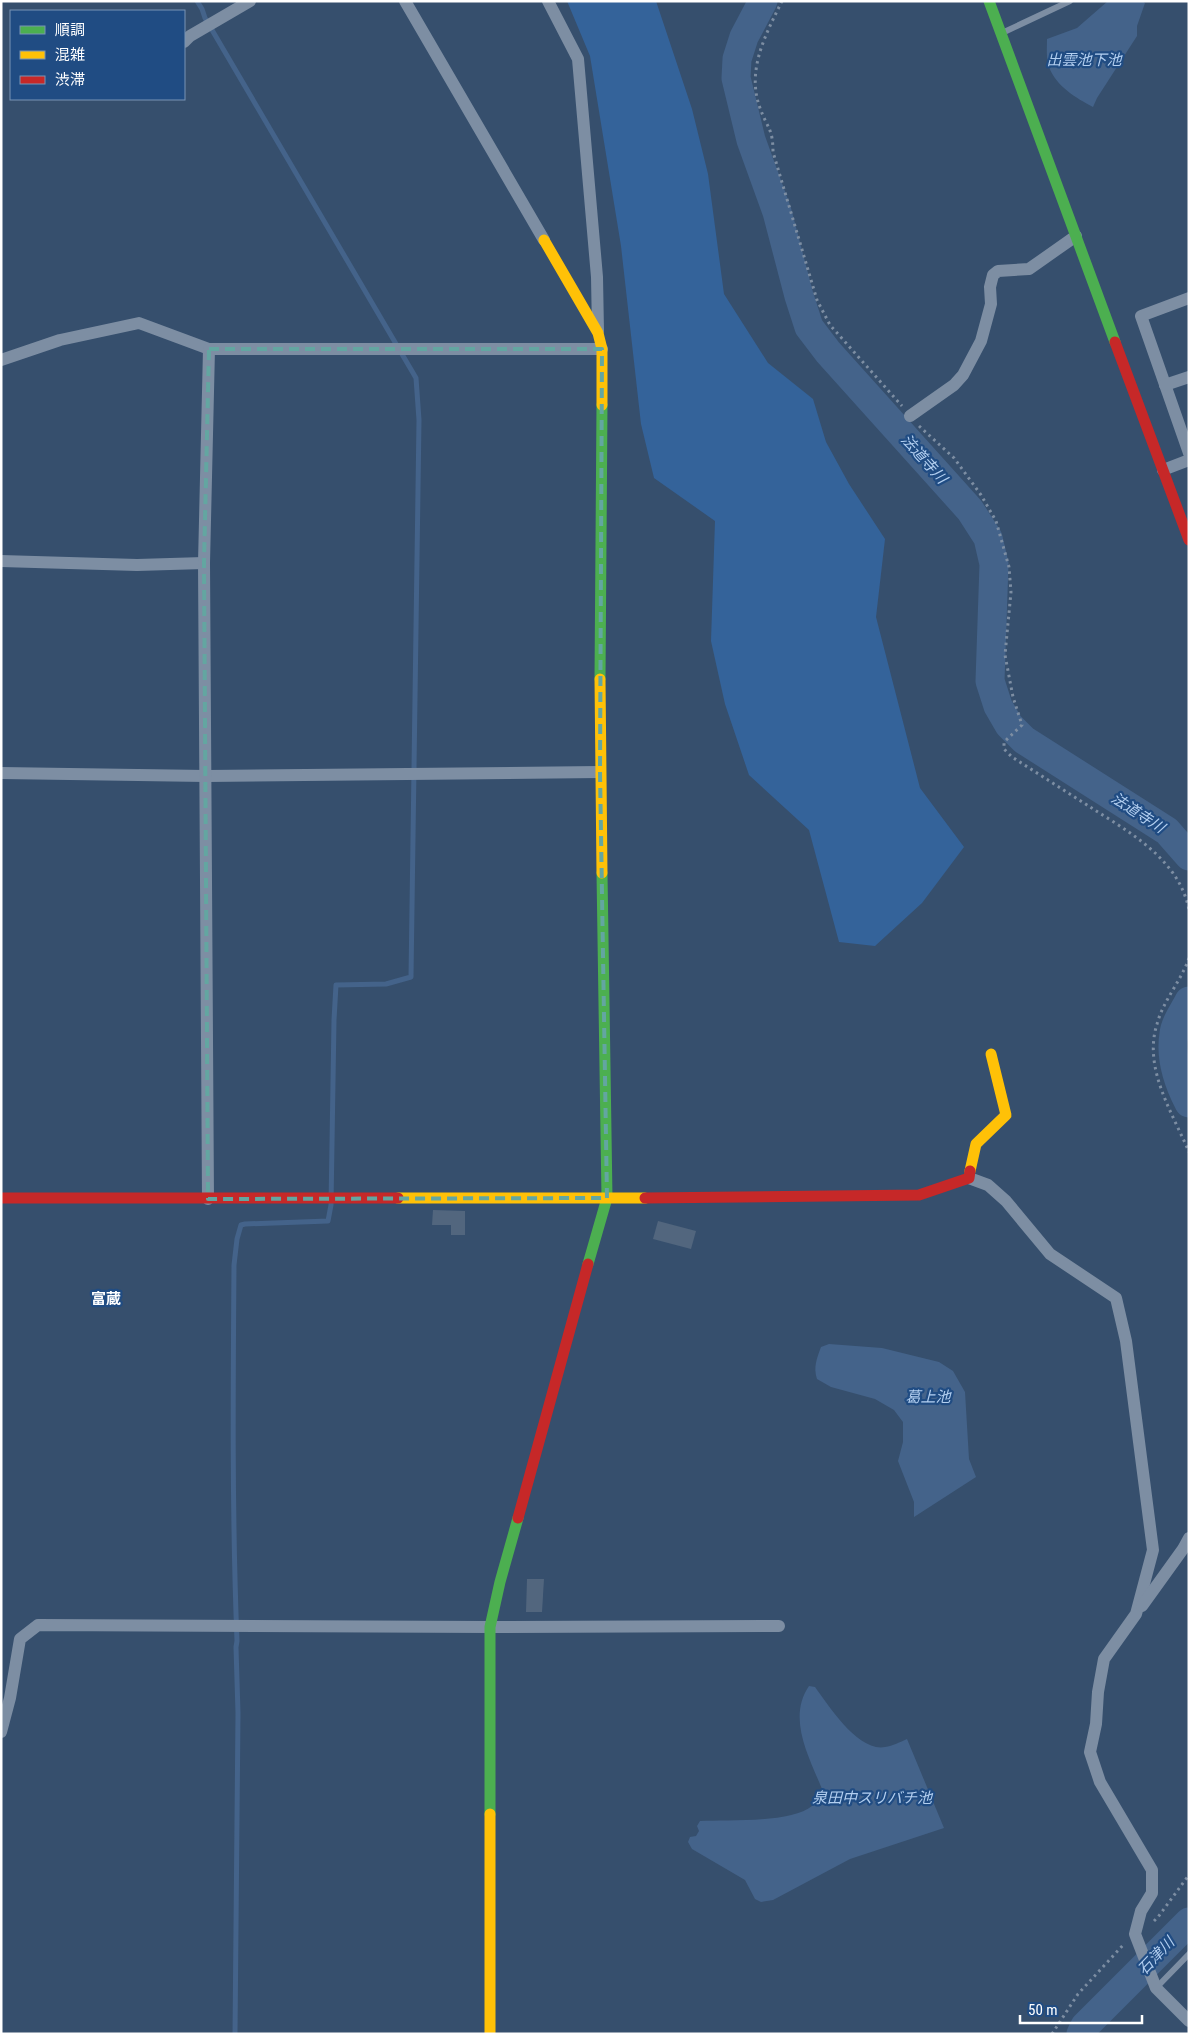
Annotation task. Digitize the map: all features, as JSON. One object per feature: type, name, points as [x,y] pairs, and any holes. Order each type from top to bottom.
[{"type":"street","points":[[185,41],[190,36],[250,1]]},
{"type":"street","points":[[405,1],[598,332]]},
{"type":"street","points":[[490,2034],[490,1627],[500,1582],[607,1198],[600,772],[602,348],[598,332],[597,277],[578,59],[548,1]]},
{"type":"street","points":[[989,1],[1189,540]]},
{"type":"street","points":[[910,416],[954,385],[963,375],[981,340],[991,304],[990,287],[993,275],[998,271],[1029,269],[1076,236]]},
{"type":"street","points":[[1189,298],[1141,316],[1189,453]]},
{"type":"street","points":[[1,360],[60,340],[139,323],[209,349],[602,348]]},
{"type":"street","points":[[208,1199],[204,563],[209,349]]},
{"type":"street","points":[[1165,385],[1189,377]]},
{"type":"street","points":[[1163,470],[1189,460]]},
{"type":"street","points":[[1,561],[137,565],[204,563]]},
{"type":"street","points":[[1,773],[206,776],[600,772]]},
{"type":"street","points":[[969,1178],[976,1144],[1006,1115],[991,1054]]},
{"type":"street","points":[[1,1198],[607,1198],[919,1195],[969,1178],[988,1185],[1006,1200],[1050,1254],[1116,1298],[1126,1340],[1153,1550],[1136,1614]]},
{"type":"street","points":[[1189,1538],[1104,1659],[1098,1692],[1096,1724],[1090,1752],[1100,1782],[1152,1870],[1152,1893],[1142,1911],[1135,1934],[1156,1988],[1189,2021]]},
{"type":"street","points":[[1,1732],[10,1698],[20,1639],[38,1625],[778,1626]]},
{"type":"lane","points":[[1001,34],[1070,1]]},
{"type":"lane","points":[[1156,1988],[1189,1954]]},
{"type":"path","points":[[782,1],[757,57],[755,79],[759,107],[773,134],[773,152],[817,300],[830,325],[910,416],[954,458],[981,495],[996,521],[1009,567],[1011,592],[1005,655],[1012,697],[1022,725],[1004,742],[1004,749],[1012,757],[1141,840],[1171,871],[1182,889],[1189,910]]},
{"type":"path","points":[[1189,958],[1183,975],[1157,1023],[1153,1048],[1158,1081],[1189,1152]]},
{"type":"path","points":[[1052,2034],[1078,1994],[1135,1934],[1158,1917],[1189,1875]]},
{"type":"highlighted area","points":[[209,349],[602,349],[600,772],[607,1198],[208,1199],[204,563]]},
{"type":"shaded area","points":[[567,1],[656,1],[692,109],[708,174],[724,294],[768,363],[813,399],[826,442],[849,484],[885,539],[876,617],[920,788],[964,847],[922,903],[875,946],[839,942],[809,830],[749,775],[725,704],[711,641],[715,521],[654,478],[641,424],[621,246],[590,56]]},
{"type":"water","name":"出雲池下池","points":[[1108,1],[1142,1],[1145,3],[1137,26],[1137,36],[1093,107],[1067,91],[1056,80],[1047,60],[1047,39],[1077,28]]},
{"type":"water","name":"葛上池","points":[[829,1344],[882,1348],[939,1362],[953,1371],[965,1392],[969,1459],[976,1477],[914,1517],[914,1502],[898,1461],[903,1442],[903,1422],[894,1410],[875,1399],[831,1387],[817,1379],[815,1367],[818,1355],[821,1347]]},
{"type":"water","name":"泉田中スリバチ池","points":[[809,1686],[815,1687],[845,1726],[865,1742],[875,1747],[885,1747],[907,1739],[944,1828],[850,1859],[773,1900],[761,1902],[755,1899],[745,1880],[692,1849],[688,1842],[690,1837],[696,1836],[699,1831],[697,1826],[700,1821],[775,1818],[803,1811],[812,1806],[822,1789],[806,1751],[800,1724],[803,1698]]},
{"type":"building","points":[[433,1210],[465,1211],[465,1235],[451,1235],[451,1225],[432,1225]]},
{"type":"building","points":[[658,1221],[696,1231],[691,1249],[653,1239]]},
{"type":"building","points":[[527,1579],[544,1579],[542,1612],[526,1612]]},
{"type":"waterway","points":[[197,1],[205,18],[416,378],[419,420],[411,977],[386,984],[336,985],[331,1205],[328,1221],[241,1225],[237,1239],[234,1265],[233,1406],[238,1713],[235,2034]]},
{"type":"waterway","name":"法道寺川","points":[[763,1],[744,37],[737,59],[736,78],[751,140],[777,212],[809,327],[828,352],[970,510],[988,538],[994,564],[990,681],[998,706],[1009,725],[1024,740],[1167,831],[1189,856]]},
{"type":"waterway","name":"法道寺川","points":[[1189,1001],[1176,1026],[1173,1043],[1176,1070],[1181,1087],[1189,1103]]},
{"type":"waterway","name":"石津川","points":[[1081,2034],[1085,2026],[1189,1922]]},
{"type":"traffic: fast","points":[[989,1],[1115,342]]},
{"type":"traffic: fast","points":[[600,679],[602,405]]},
{"type":"traffic: fast","points":[[588,1264],[607,1198],[602,873]]},
{"type":"traffic: fast","points":[[490,1814],[490,1627],[500,1582],[518,1518]]},
{"type":"traffic: slow","points":[[544,240],[598,333],[602,349],[602,405]]},
{"type":"traffic: slow","points":[[600,679],[602,873]]},
{"type":"traffic: slow","points":[[970,1171],[976,1144],[1006,1115],[991,1054]]},
{"type":"traffic: slow","points":[[398,1198],[645,1198]]},
{"type":"traffic: slow","points":[[490,1814],[490,2034]]},
{"type":"traffic: jam","points":[[1115,342],[1189,540]]},
{"type":"traffic: jam","points":[[645,1198],[919,1195],[969,1178],[970,1171]]},
{"type":"traffic: jam","points":[[1,1198],[398,1198]]},
{"type":"traffic: jam","points":[[518,1518],[588,1264]]},
{"type":"district","name":"富蔵","points":[[106,1299]]}]
